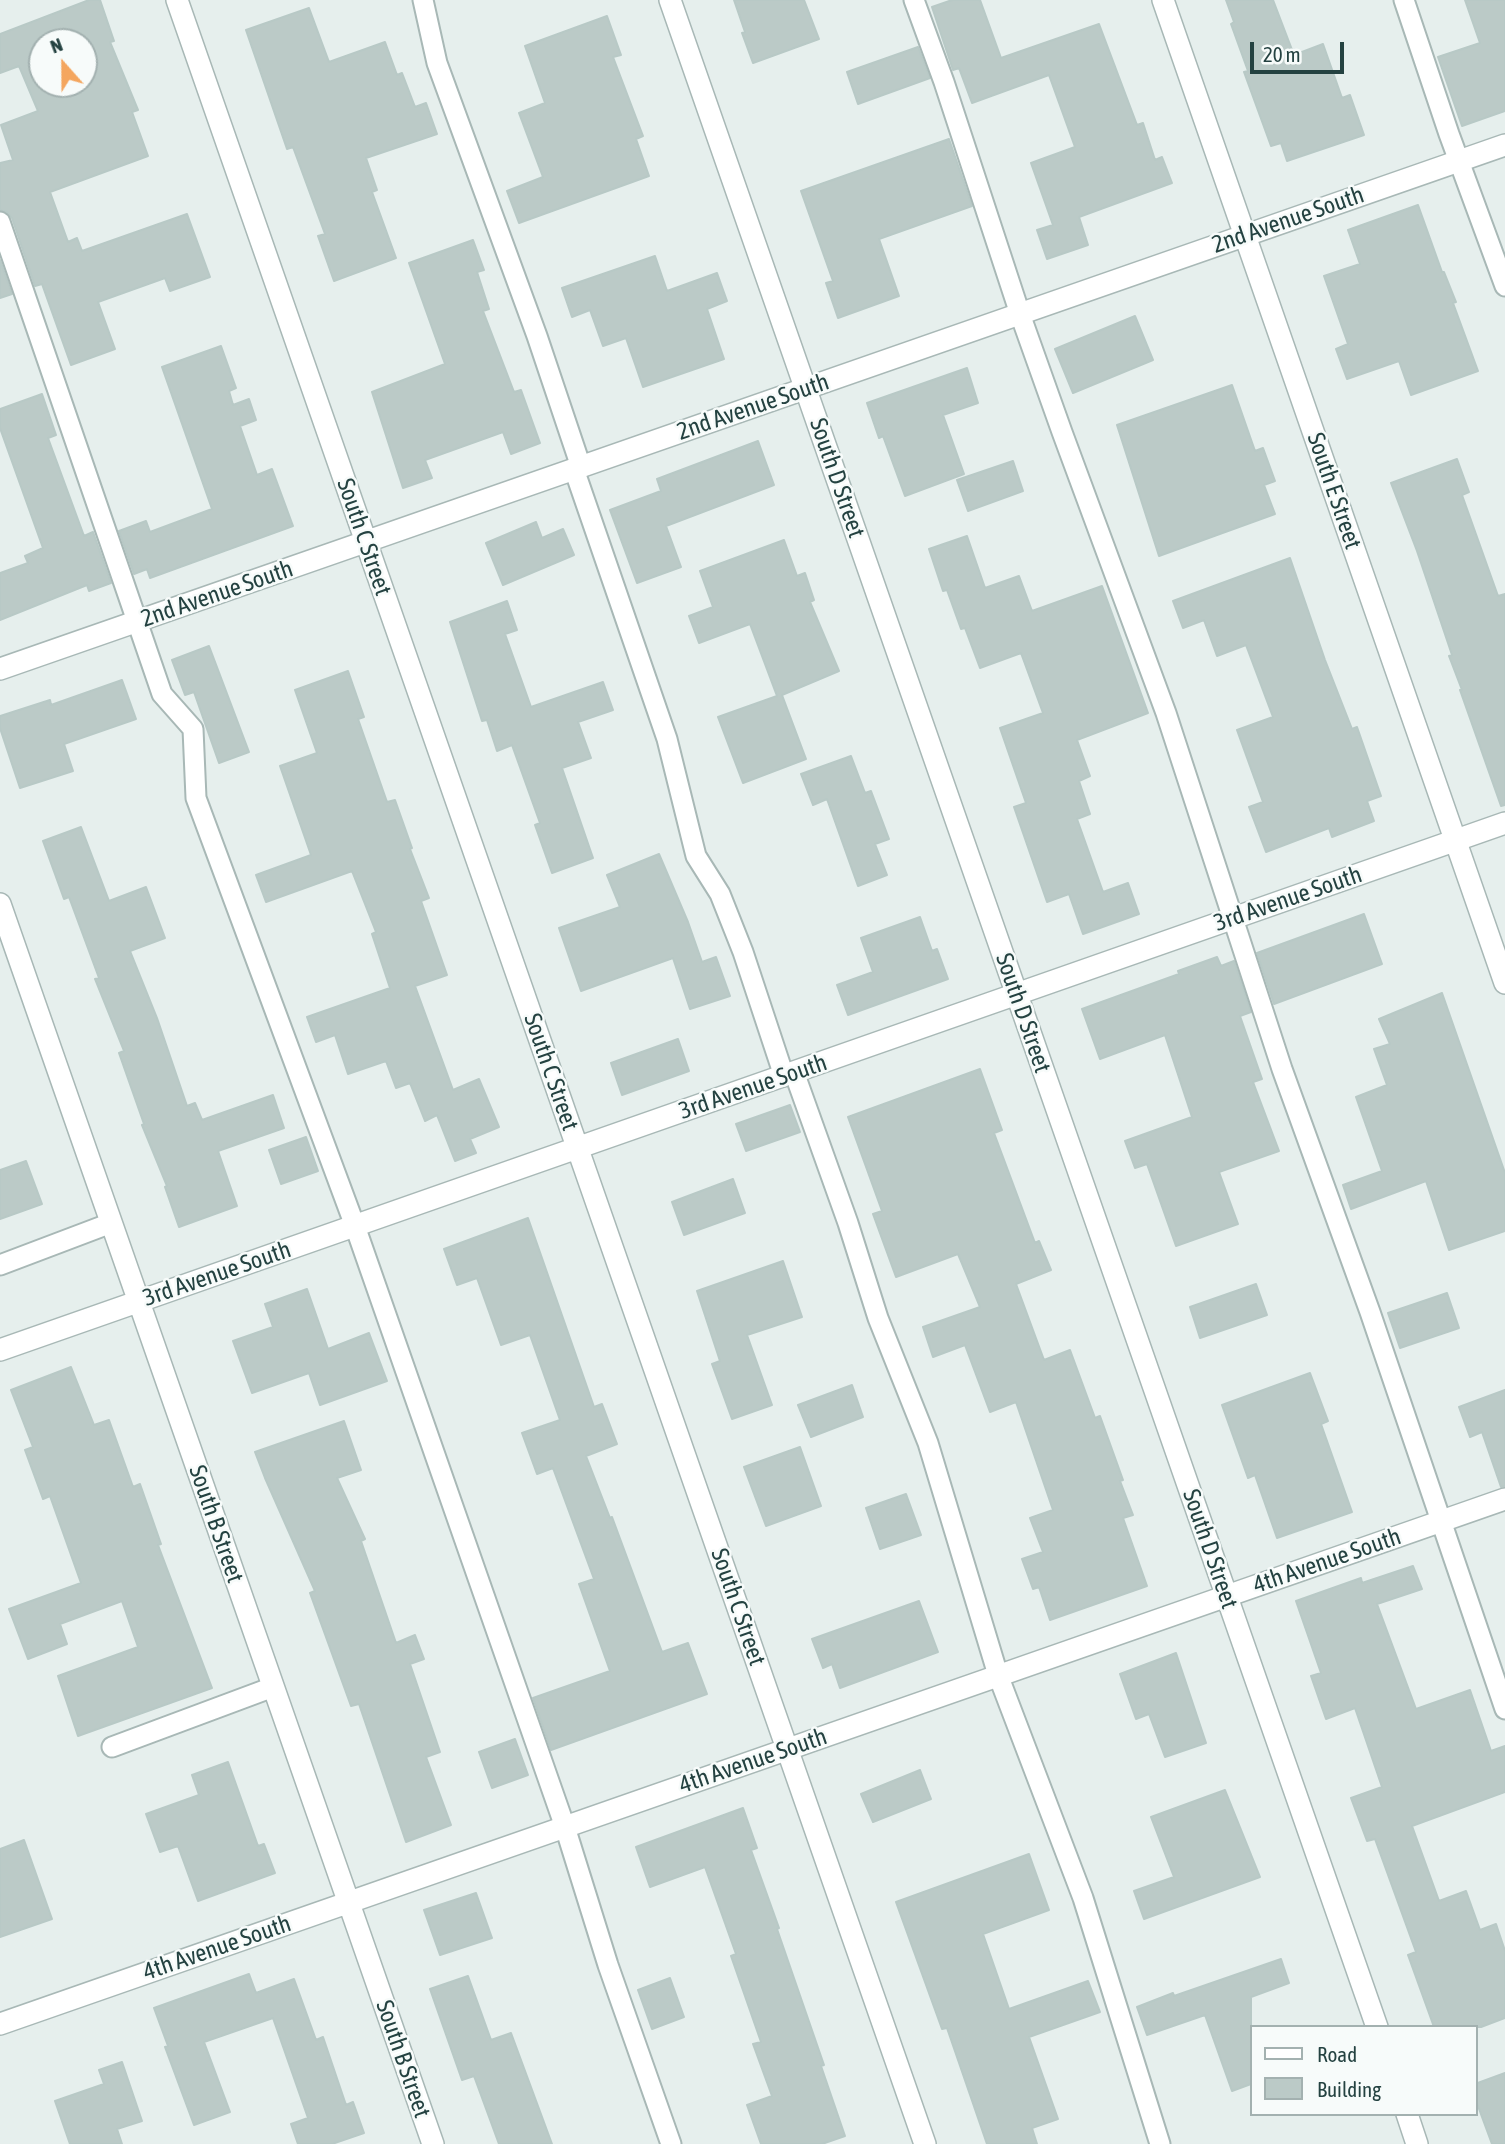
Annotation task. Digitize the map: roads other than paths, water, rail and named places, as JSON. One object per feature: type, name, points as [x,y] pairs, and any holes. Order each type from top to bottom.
[{"type":"street","name":"South C Street","points":[[177,0],[925,2144]]},
{"type":"street","name":"South D Street","points":[[670,0],[1376,2025]]},
{"type":"street","name":"South E Street","points":[[1163,0],[1505,983]]},
{"type":"street","name":"2nd Avenue South","points":[[0,669],[1505,145]]},
{"type":"street","name":"3rd Avenue South","points":[[0,1349],[1505,823]]},
{"type":"street","name":"South B Street","points":[[0,904],[433,2144]]},
{"type":"street","name":"4th Avenue South","points":[[0,2024],[1505,1499]]},
{"type":"street","points":[[1408,2116],[1418,2144]]},
{"type":"lane","points":[[423,0],[437,63],[537,337],[667,738],[696,856],[724,906],[743,952],[848,1223],[878,1318],[928,1443],[998,1675],[1083,1898],[1160,2144]]},
{"type":"lane","points":[[914,0],[944,82],[1020,314],[1166,713],[1282,1069],[1370,1312],[1505,1709]]},
{"type":"lane","points":[[1404,0],[1505,286]]},
{"type":"lane","points":[[0,222],[162,694],[193,729],[196,798],[355,1226],[565,1827],[608,1965],[671,2144]]},
{"type":"lane","points":[[0,1265],[111,1223]]},
{"type":"lane","points":[[112,1747],[273,1687]]}]
